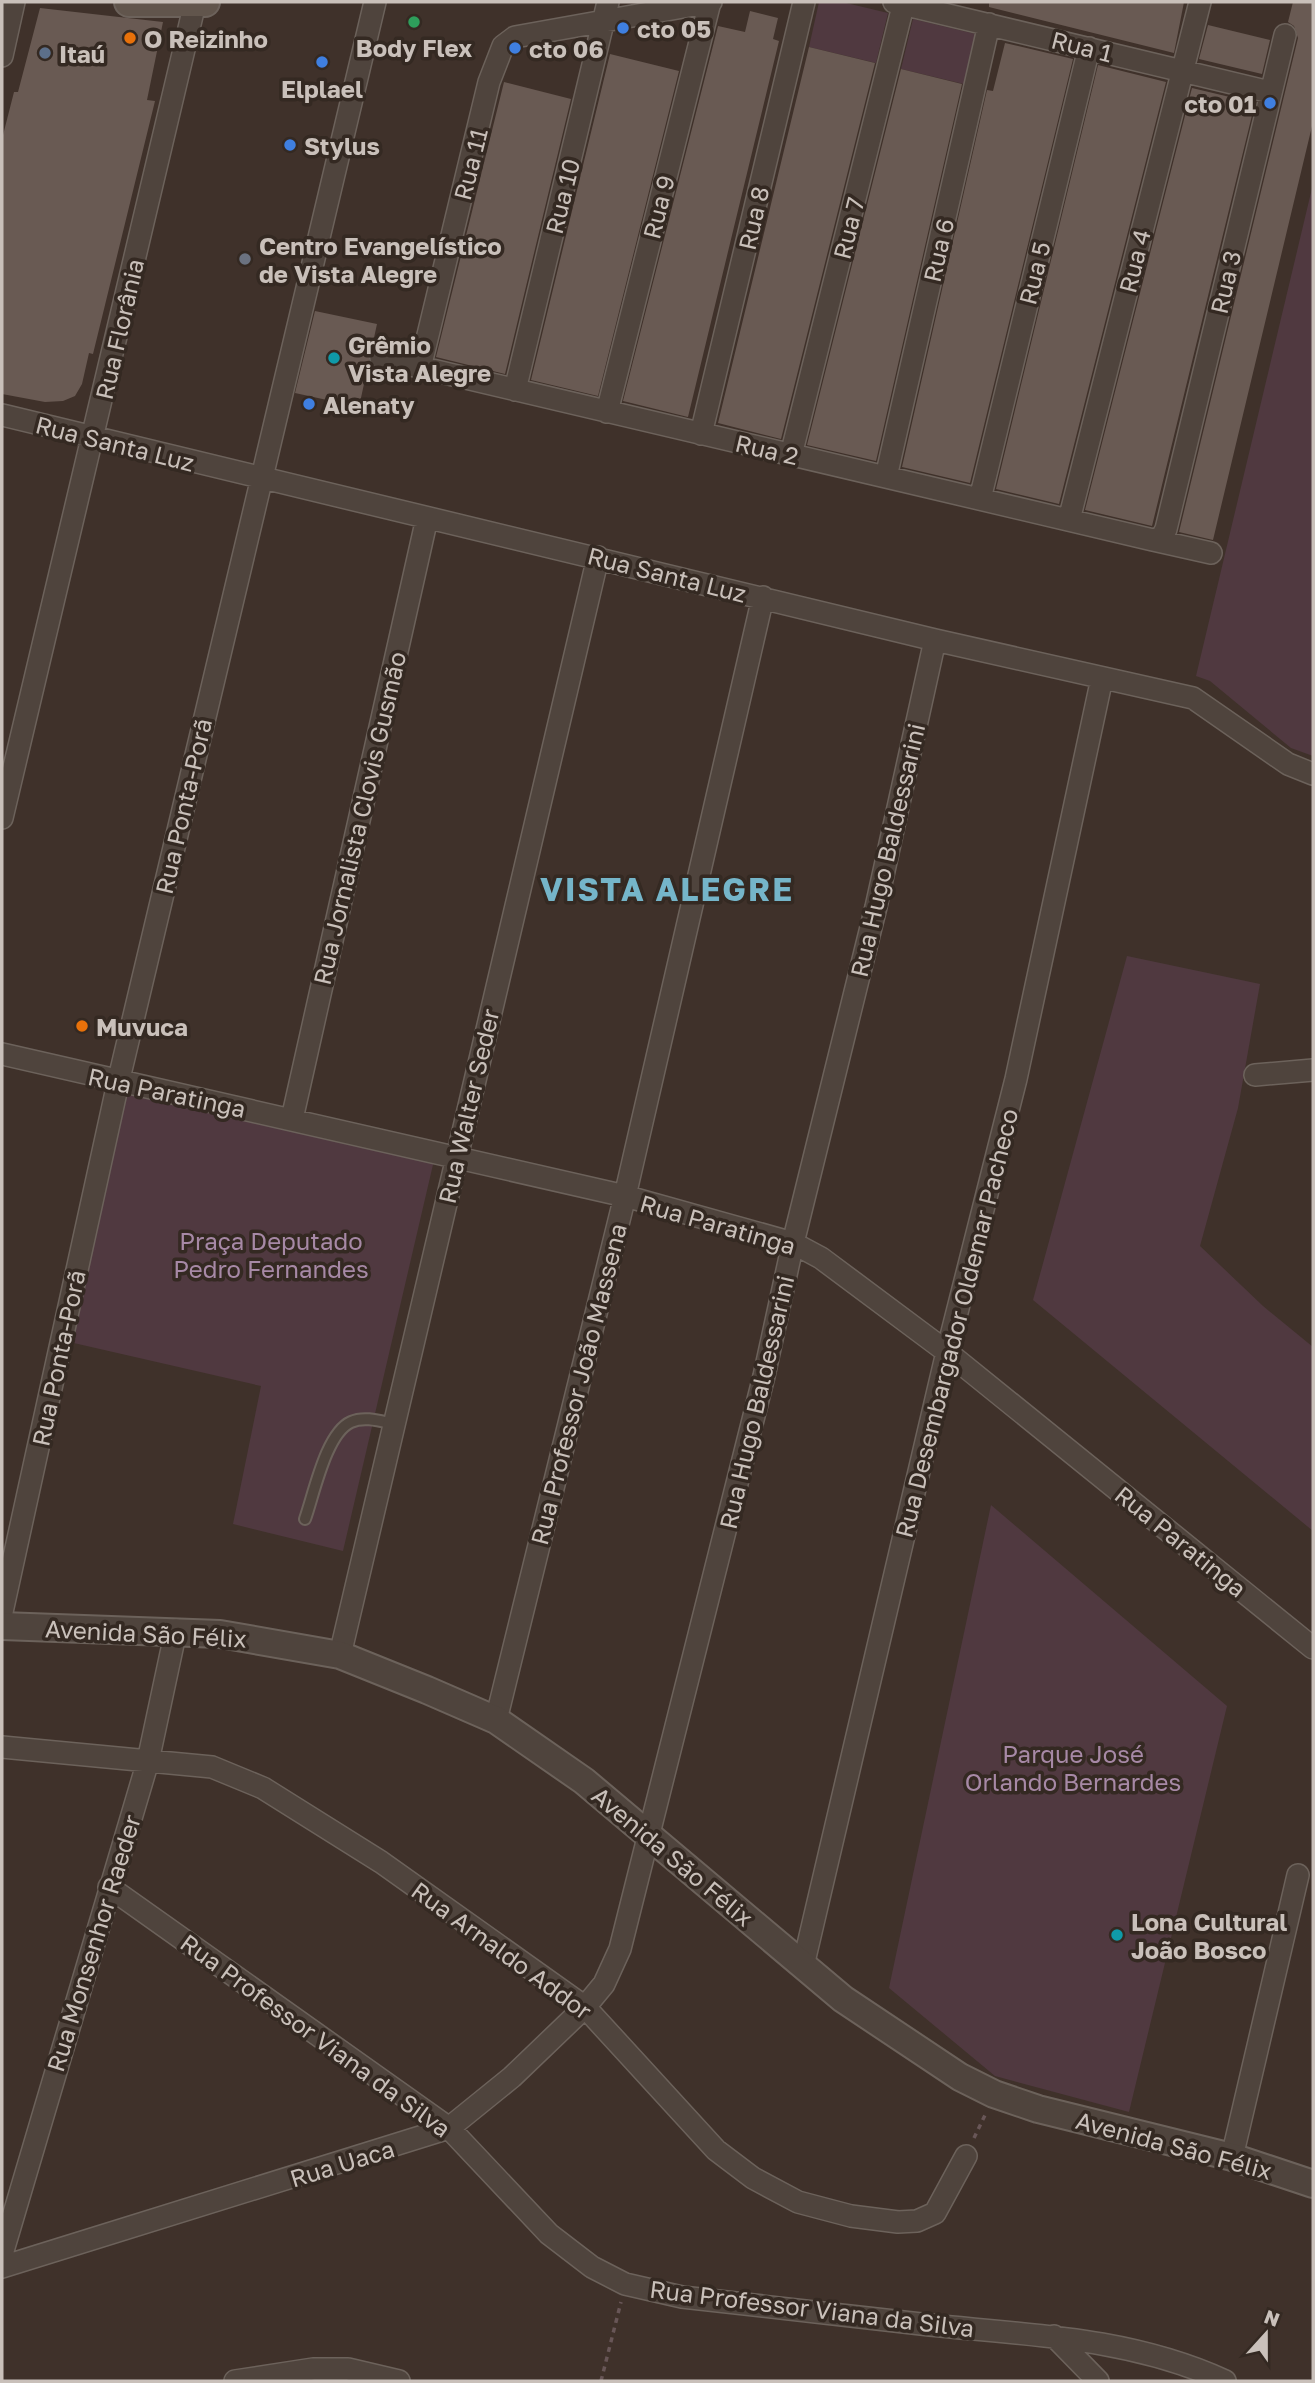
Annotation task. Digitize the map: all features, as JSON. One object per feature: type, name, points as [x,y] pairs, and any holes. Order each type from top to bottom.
[{"type":"main road","points":[[129,2],[200,3]]},
{"type":"street","points":[[2,56],[14,2]]},
{"type":"street","name":"Rua Ponta-Porã","points":[[2,1612],[118,1083],[375,2]]},
{"type":"street","points":[[606,12],[710,2]]},
{"type":"street","name":"Rua 9","points":[[607,412],[710,2]]},
{"type":"street","name":"Rua 8","points":[[701,433],[804,2]]},
{"type":"street","name":"Rua 1","points":[[900,2],[1270,92]]},
{"type":"street","name":"Rua 7","points":[[791,455],[900,2]]},
{"type":"street","name":"Rua 4","points":[[1069,520],[1200,2]]},
{"type":"street","name":"Rua Florânia","points":[[2,818],[200,3]]},
{"type":"street","name":"Rua 11","points":[[420,368],[489,82],[503,46],[515,37],[606,12]]},
{"type":"street","name":"Rua 10","points":[[515,390],[606,12]]},
{"type":"street","name":"Rua 6","points":[[886,477],[989,24]]},
{"type":"street","name":"Rua 3","points":[[1160,534],[1285,35]]},
{"type":"street","name":"Rua 5","points":[[980,499],[1089,48]]},
{"type":"street","name":"Rua 2","points":[[381,358],[1069,520],[1160,534],[1210,553]]},
{"type":"street","name":"Rua Santa Luz","points":[[2,415],[935,640],[1193,698],[1288,764],[1313,774]]},
{"type":"street","name":"Rua Jornalista Clovis Gusmão","points":[[292,1119],[427,517]]},
{"type":"street","name":"Rua Walter Seder","points":[[340,1655],[598,557]]},
{"type":"street","name":"Rua Professor João Massena","points":[[496,1720],[625,1196],[763,597]]},
{"type":"street","name":"Rua Hugo Baldessarini","points":[[649,1835],[733,1506],[793,1243],[876,907],[935,640]]},
{"type":"street","name":"Rua Desembargador Oldemar Pacheco","points":[[803,1966],[947,1352],[1016,1079],[1102,678]]},
{"type":"street","name":"Rua Paratinga","points":[[2,1054],[118,1083],[292,1119],[625,1196],[793,1243],[821,1258],[947,1352],[1313,1648]]},
{"type":"street","points":[[1255,1075],[1313,1070]]},
{"type":"street","name":"Avenida São Félix","points":[[2,1626],[176,1630],[220,1634],[340,1655],[496,1720],[584,1781],[844,1999],[960,2077],[994,2094],[1038,2109],[1232,2157],[1313,2184]]},
{"type":"street","name":"Rua Monsenhor Raeder","points":[[2,2254],[148,1761],[176,1630]]},
{"type":"street","name":"Rua Arnaldo Addor","points":[[2,1746],[212,1767],[263,1788],[381,1862],[585,2007],[716,2150],[752,2178],[798,2202],[852,2216],[898,2222],[917,2221],[934,2213],[948,2194],[966,2156]]},
{"type":"street","name":"Rua Uaca","points":[[2,2267],[449,2128],[512,2077],[585,2007],[604,1984],[620,1949],[649,1835]]},
{"type":"street","points":[[1232,2157],[1298,1875]]},
{"type":"street","name":"Rua Professor Viana da Silva","points":[[109,1887],[449,2128],[549,2234],[592,2267],[625,2284],[682,2297],[1054,2336],[1120,2346],[1186,2363],[1225,2381]]},
{"type":"street","points":[[1054,2336],[1098,2381]]},
{"type":"street","points":[[235,2381],[313,2369],[348,2369],[399,2381]]},
{"type":"lane","points":[[305,1519],[331,1442],[340,1429],[352,1420],[368,1419],[394,1424]]},
{"type":"path","points":[[966,2156],[994,2094]]},
{"type":"path","points":[[601,2381],[625,2284]]},
{"type":"green space","points":[[819,2],[842,2],[888,13],[876,63],[809,47]]},
{"type":"green space","points":[[913,19],[980,35],[968,85],[901,69]]},
{"type":"green space","points":[[1313,184],[1313,756],[1291,748],[1210,681],[1196,676]]},
{"type":"green space","points":[[1127,956],[1260,984],[1238,1108],[1200,1246],[1263,1306],[1313,1347],[1313,1531],[1033,1300]]},
{"type":"green space","name":"Praça Deputado Pedro Fernandes","points":[[123,1089],[435,1156],[343,1551],[233,1524],[261,1386],[65,1341]]},
{"type":"green space","name":"Parque José Orlando Bernardes","points":[[991,1505],[1227,1706],[1129,2112],[995,2076],[889,1988]]},
{"type":"building","points":[[989,2],[1184,2],[1174,53],[989,7]]},
{"type":"building","points":[[1293,2],[1313,2],[1313,122],[1213,540],[1179,532],[1298,38],[1294,26],[1288,22]]},
{"type":"building","points":[[40,8],[163,22],[147,100],[155,101],[93,354],[89,353],[82,384],[75,396],[63,401],[45,402],[2,394],[2,139],[14,92],[18,92]]},
{"type":"building","points":[[750,11],[778,18],[773,39],[779,41],[688,417],[623,401],[718,26],[745,32]]},
{"type":"building","points":[[1208,25],[1270,40],[1262,74],[1199,59]]},
{"type":"building","points":[[1005,43],[1073,59],[970,483],[902,467],[987,90],[993,91]]},
{"type":"building","points":[[809,47],[875,63],[781,439],[718,423]]},
{"type":"building","points":[[610,54],[679,71],[598,396],[531,380]]},
{"type":"building","points":[[1098,65],[1166,82],[1059,504],[996,489]]},
{"type":"building","points":[[901,69],[962,84],[876,461],[807,445]]},
{"type":"building","points":[[504,82],[571,99],[505,374],[436,357]]},
{"type":"building","points":[[1192,88],[1255,103],[1152,526],[1085,510]]},
{"type":"building","name":"Grêmio Vista Alegre","points":[[315,311],[377,324],[359,407],[295,393]]},
{"type":"place","name":"Body Flex","points":[[414,22]]},
{"type":"place","name":"cto 05","points":[[623,28]]},
{"type":"place","name":"O Reizinho","points":[[130,38]]},
{"type":"place","name":"cto 06","points":[[515,48]]},
{"type":"place","name":"Itaú","points":[[45,53]]},
{"type":"place","name":"Elplael","points":[[322,62]]},
{"type":"place","name":"cto 01","points":[[1270,103]]},
{"type":"place","name":"Stylus","points":[[290,145]]},
{"type":"place","name":"Centro Evangelístico de Vista Alegre","points":[[245,259]]},
{"type":"place","name":"Grêmio Vista Alegre","points":[[334,358]]},
{"type":"place","name":"Alenaty","points":[[309,404]]},
{"type":"place","name":"Muvuca","points":[[82,1026]]},
{"type":"place","name":"Lona Cultural João Bosco","points":[[1117,1935]]},
{"type":"district","name":"VISTA ALEGRE","points":[[667,889]]}]
